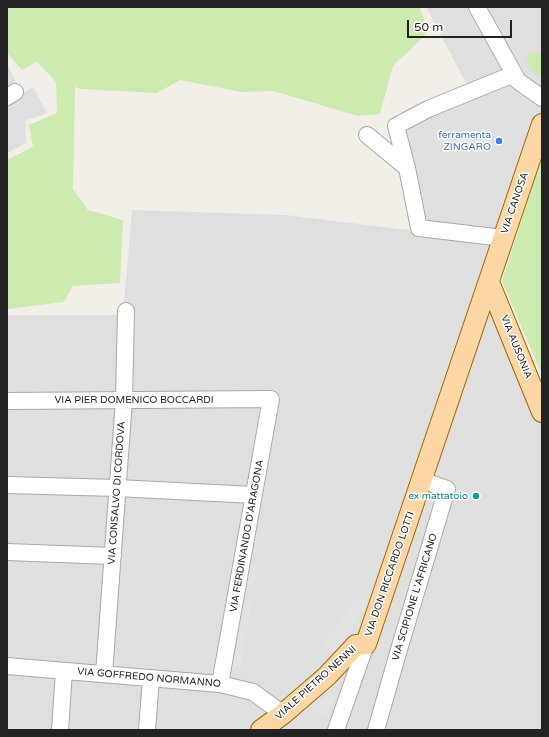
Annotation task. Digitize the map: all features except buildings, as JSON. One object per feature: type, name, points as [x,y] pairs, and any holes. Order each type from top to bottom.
[{"type":"main road","name":"VIA CANOSA","points":[[488,282],[542,124]]},
{"type":"main road","name":"VIA AUSONIA","points":[[488,282],[542,412]]},
{"type":"main road","name":"VIA DON RICCARDO LOTTI","points":[[366,644],[488,282]]},
{"type":"main road","name":"VIALE PIETRO NENNI","points":[[267,725],[327,676],[356,645],[366,644]]},
{"type":"street","points":[[477,7],[518,81],[542,98]]},
{"type":"street","points":[[503,238],[418,228],[407,168],[396,126],[428,109],[514,74]]},
{"type":"street","points":[[368,135],[407,168]]},
{"type":"street","name":"VIA CONSALVO DI CORDOVA","points":[[104,674],[124,400],[126,311]]},
{"type":"street","name":"VIA FERDINANDO D'ARAGONA","points":[[220,684],[271,399],[260,400]]},
{"type":"street","name":"VIA PIER DOMENICO BOCCARDI","points":[[7,401],[260,400]]},
{"type":"street","name":"VIA SCIPIONE L'AFRICANO","points":[[376,730],[447,489],[422,480]]},
{"type":"street","points":[[7,485],[117,488],[254,495]]},
{"type":"street","points":[[7,552],[112,556]]},
{"type":"street","name":"VIA DON RICCARDO LOTTI","points":[[336,730],[366,644]]},
{"type":"street","name":"VIA GOFFREDO NORMANNO","points":[[7,666],[220,684],[253,692],[267,725]]},
{"type":"street","points":[[60,730],[64,671]]},
{"type":"street","points":[[147,730],[151,678]]},
{"type":"shaded area","points":[[426,7],[542,7],[542,122],[493,285],[542,409],[542,730],[7,730],[7,315],[123,315],[132,210],[286,215],[416,231],[394,124],[469,89]]},
{"type":"shaded area","points":[[7,63],[21,94],[33,87],[47,113],[25,121],[26,143],[7,153]]},
{"type":"shaded area","points":[[250,564],[258,565],[254,586],[246,585]]},
{"type":"shaded area","points":[[358,596],[369,604],[334,651],[324,643]]},
{"type":"shaded area","points":[[242,600],[252,602],[248,625],[238,623]]},
{"type":"shaded area","points":[[237,630],[246,631],[241,668],[231,666]]},
{"type":"shaded area","points":[[328,693],[335,697],[327,717],[310,711]]},
{"type":"green space","points":[[7,7],[420,7],[428,32],[393,66],[380,114],[358,116],[273,91],[241,92],[180,80],[157,93],[81,89],[75,87],[73,189],[88,210],[123,220],[120,283],[73,286],[64,302],[7,309],[7,160],[33,147],[29,125],[57,113],[56,82],[37,62],[22,70],[7,53]]},
{"type":"green space","points":[[527,53],[542,53],[541,74],[534,75],[527,62]]},
{"type":"green space","points":[[542,157],[542,375],[502,281]]},
{"type":"place","name":"ferramenta ZINGARO","points":[[499,141]]},
{"type":"place","name":"ex mattatoio","points":[[476,496]]}]
